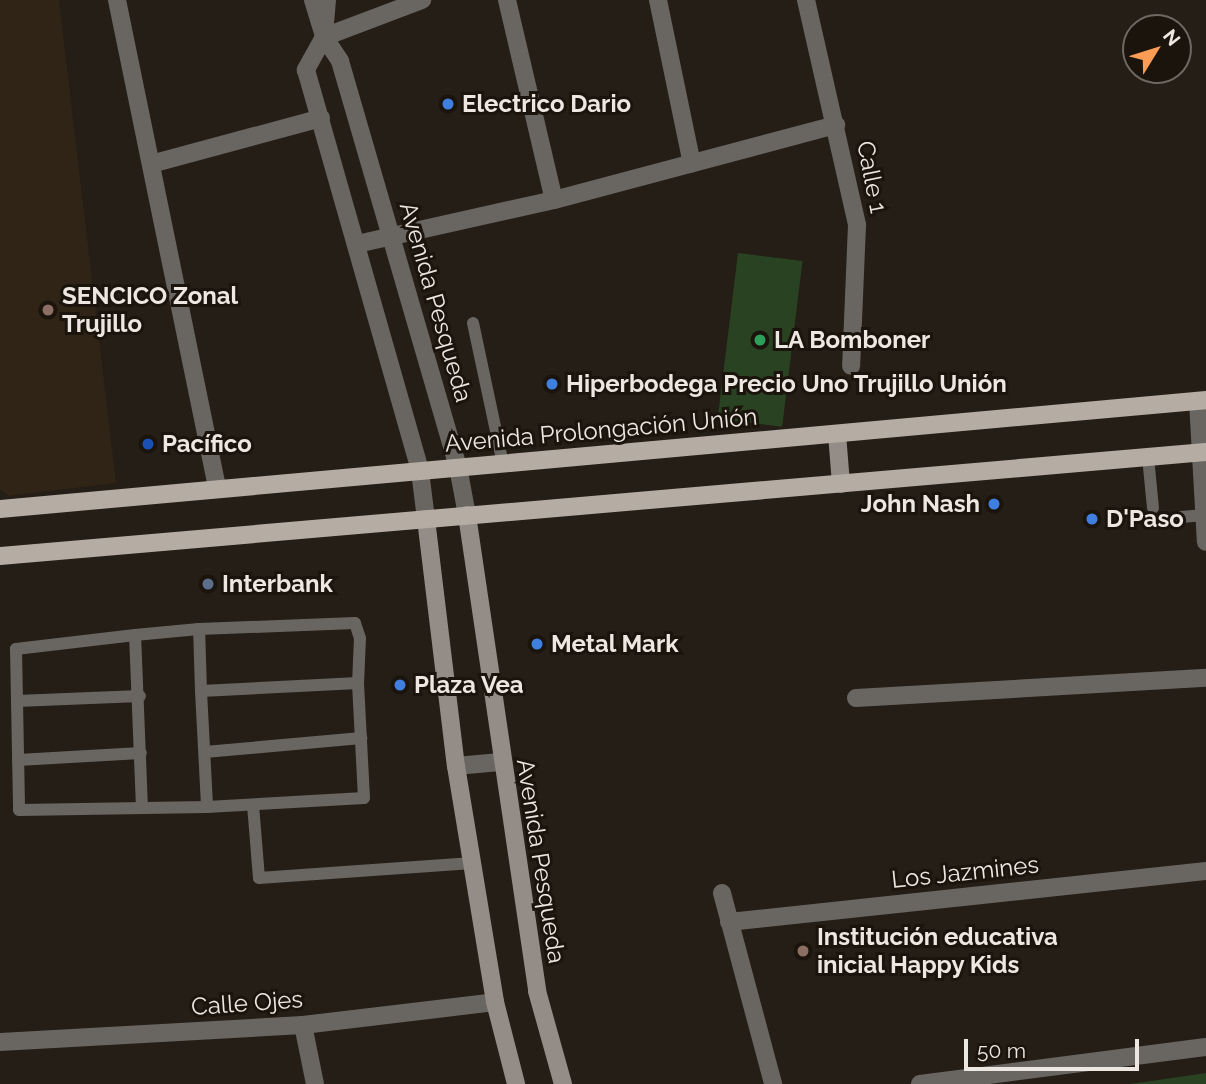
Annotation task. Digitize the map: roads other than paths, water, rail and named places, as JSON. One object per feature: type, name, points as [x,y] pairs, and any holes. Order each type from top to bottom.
[{"type":"main road","name":"Avenida Prolongación Unión","points":[[0,509],[1202,400]]},
{"type":"main road","points":[[837,433],[841,484]]},
{"type":"main road","points":[[0,556],[1204,452]]},
{"type":"main road","name":"Avenida Pesqueda","points":[[467,515],[500,762],[537,991],[563,1084]]},
{"type":"main road","points":[[426,519],[456,766],[495,1002],[516,1084]]},
{"type":"street","points":[[117,0],[217,489]]},
{"type":"street","name":"Avenida Pesqueda","points":[[313,0],[324,37],[340,61],[458,467],[467,515]]},
{"type":"street","points":[[327,0],[324,37],[306,70],[420,471],[426,519]]},
{"type":"street","points":[[324,37],[422,0]]},
{"type":"street","points":[[507,0],[554,200]]},
{"type":"street","points":[[658,0],[692,164]]},
{"type":"street","name":"Calle 1","points":[[806,0],[858,225],[850,366]]},
{"type":"street","points":[[151,164],[321,118]]},
{"type":"street","points":[[357,244],[554,200],[836,125]]},
{"type":"street","points":[[1202,400],[1206,542]]},
{"type":"street","points":[[856,698],[1206,678]]},
{"type":"street","points":[[456,766],[500,762]]},
{"type":"street","name":"Los Jazmines","points":[[729,922],[1206,871]]},
{"type":"street","points":[[722,892],[774,1084]]},
{"type":"street","name":"Calle Ojes","points":[[0,1042],[303,1025],[495,1002]]},
{"type":"street","points":[[303,1025],[315,1084]]},
{"type":"street","points":[[920,1084],[1206,1048]]},
{"type":"lane","points":[[473,323],[503,464]]},
{"type":"lane","points":[[1148,457],[1153,508]]},
{"type":"lane","points":[[1181,517],[1205,515]]},
{"type":"lane","points":[[355,623],[360,638],[358,684],[364,798],[207,807],[19,810],[16,649],[199,629],[355,623]]},
{"type":"lane","points":[[199,629],[207,807]]},
{"type":"lane","points":[[135,635],[140,696],[142,808]]},
{"type":"lane","points":[[201,691],[358,684]]},
{"type":"lane","points":[[17,701],[140,696]]},
{"type":"lane","points":[[205,751],[361,738]]},
{"type":"lane","points":[[18,760],[141,753]]},
{"type":"lane","points":[[253,805],[259,878],[472,863]]},
{"type":"place","name":"Electrico Dario","points":[[448,104]]},
{"type":"place","name":"SENCICO Zonal Trujillo","points":[[48,310]]},
{"type":"place","name":"LA Bomboner","points":[[760,340]]},
{"type":"place","name":"Hiperbodega Precio Uno Trujillo Unión","points":[[552,384]]},
{"type":"place","name":"Pacífico","points":[[148,444]]},
{"type":"place","name":"John Nash","points":[[994,504]]},
{"type":"place","name":"D'Paso","points":[[1092,519]]},
{"type":"place","name":"Interbank","points":[[208,584]]},
{"type":"place","name":"Metal Mark","points":[[537,644]]},
{"type":"place","name":"Plaza Vea","points":[[400,685]]},
{"type":"place","name":"Institución educativa inicial Happy Kids","points":[[803,951]]}]
